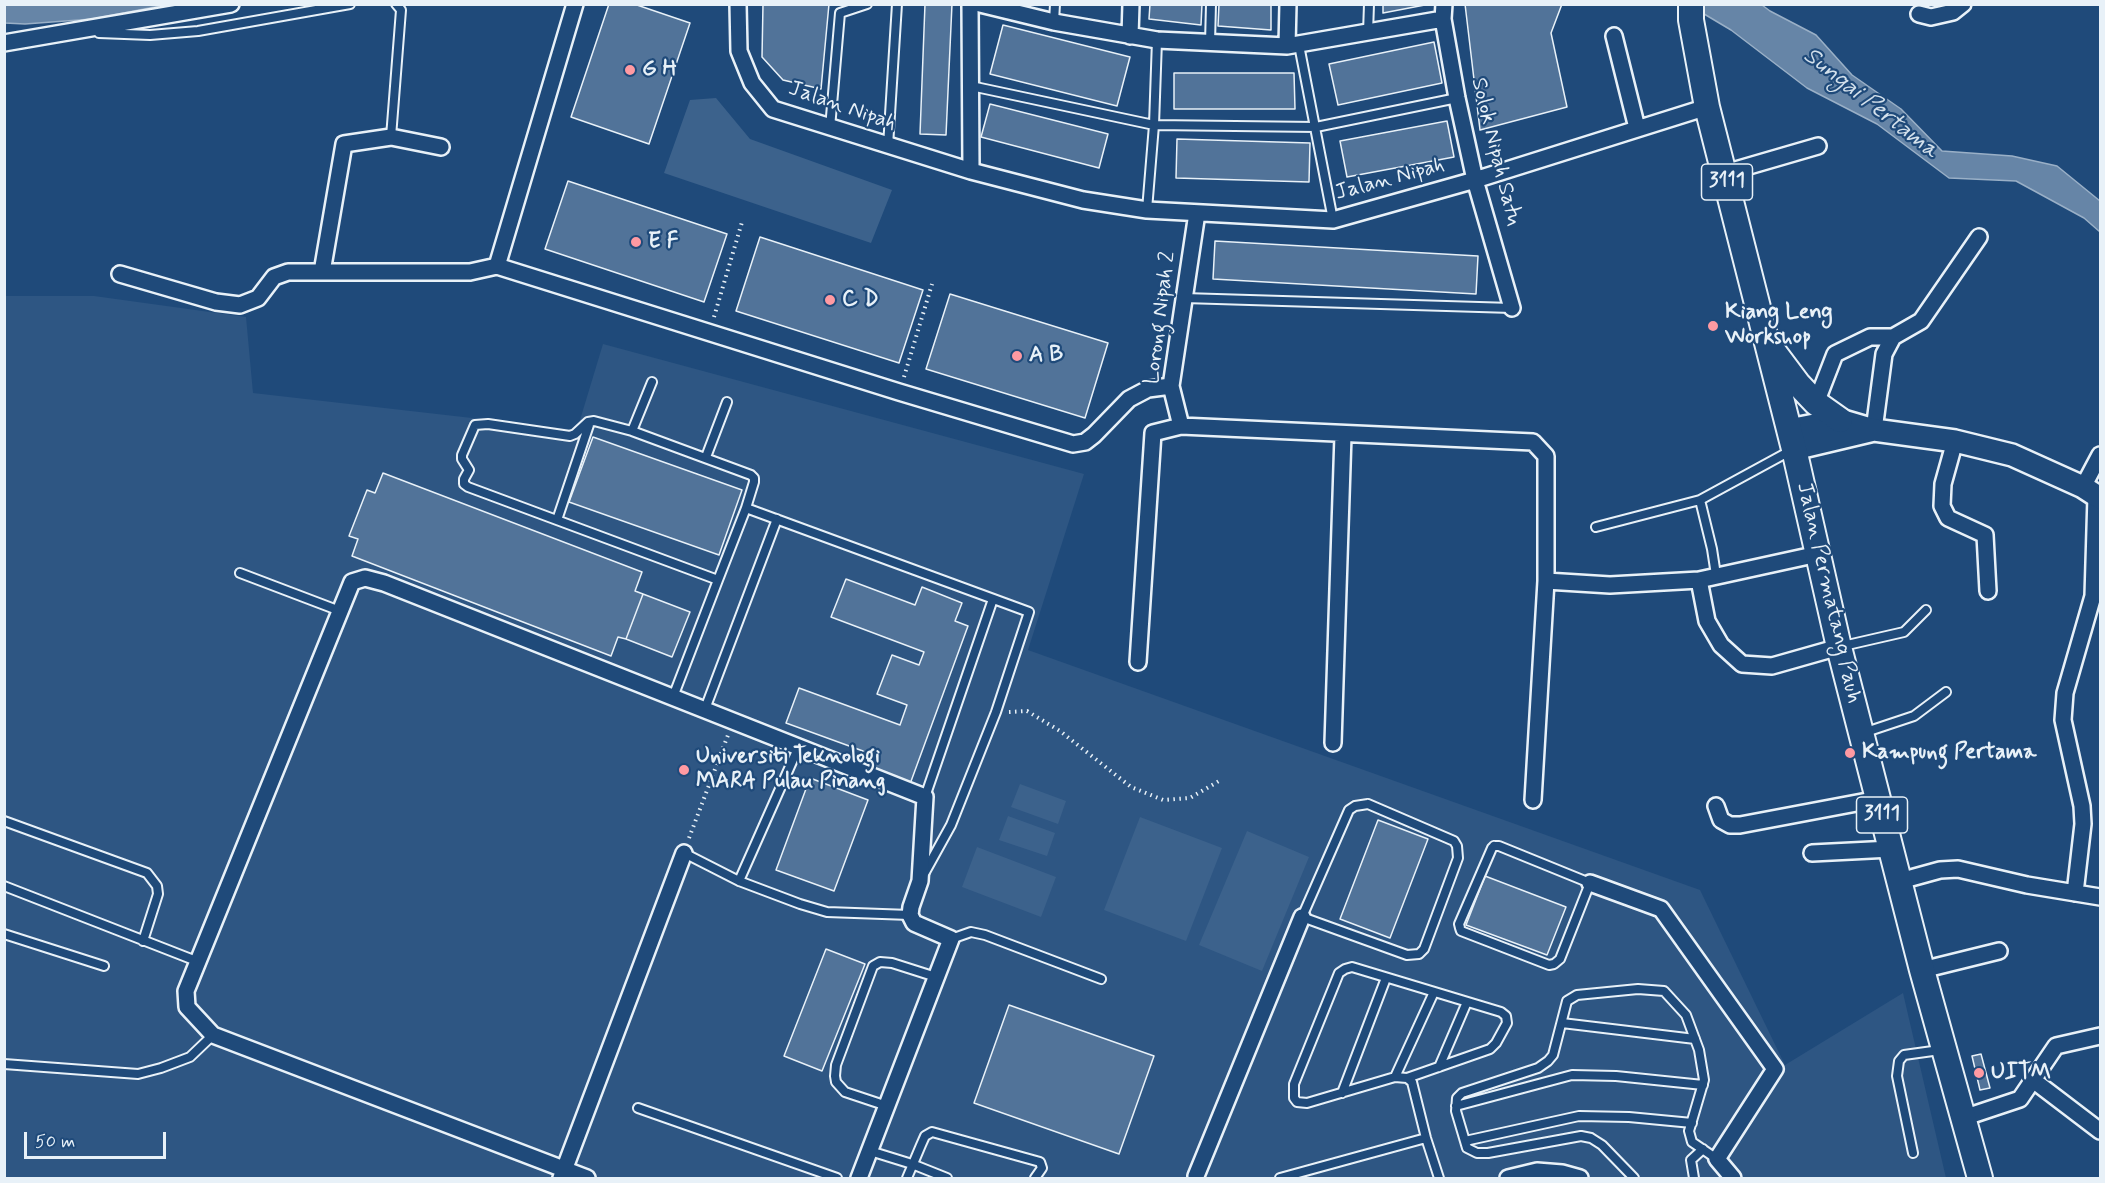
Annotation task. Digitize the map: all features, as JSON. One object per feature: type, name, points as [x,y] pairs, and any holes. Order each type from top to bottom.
[{"type":"main road","name":"Jalan Permatang Pauh","points":[[1691,12],[1707,107],[1792,439],[1839,647],[1922,970],[1980,1179]]},
{"type":"main road","points":[[1767,342],[1816,404],[1840,420],[1874,430],[1955,441],[2012,455],[2093,493]]},
{"type":"main road","points":[[1792,439],[1840,420]]},
{"type":"main road","points":[[1792,439],[1874,430]]},
{"type":"street","points":[[4,43],[231,4]]},
{"type":"street","points":[[497,266],[575,4]]},
{"type":"street","name":"Jalan Nipah","points":[[738,4],[739,51],[752,83],[773,109],[970,171],[1083,200],[1147,210],[1333,220],[1475,180],[1707,107]]},
{"type":"street","points":[[970,4],[970,171]]},
{"type":"street","points":[[980,4],[1054,22],[1157,40],[1293,46],[1368,33],[1443,12]]},
{"type":"street","points":[[1130,36],[1131,4]]},
{"type":"street","points":[[1288,4],[1293,46]]},
{"type":"street","points":[[1918,14],[1932,17],[1953,12],[1963,4]]},
{"type":"street","name":"Solok Nipah Satu","points":[[1443,12],[1457,98],[1475,180],[1512,308]]},
{"type":"street","points":[[1614,36],[1636,128]]},
{"type":"street","points":[[322,272],[344,144],[392,137],[441,147]]},
{"type":"street","points":[[1725,174],[1818,146]]},
{"type":"street","name":"Lorong Nipah 2","points":[[1180,426],[1171,386],[1197,213]]},
{"type":"street","points":[[1816,404],[1835,354],[1870,337],[1893,337],[1921,321],[1980,237]]},
{"type":"street","points":[[120,274],[216,302],[240,305],[258,298],[274,277],[288,272],[470,272],[497,266],[1073,444],[1085,442],[1094,435],[1129,399],[1148,389],[1171,386]]},
{"type":"street","points":[[1874,430],[1884,354],[1893,337]]},
{"type":"street","points":[[1138,663],[1153,433],[1180,426],[1533,442],[1546,456],[1546,581],[1533,800]]},
{"type":"street","points":[[1333,743],[1343,435]]},
{"type":"street","points":[[1955,441],[1942,483],[1942,506],[1948,518],[1985,535],[1988,591]]},
{"type":"street","points":[[2075,893],[2083,824],[2082,806],[2063,720],[2065,693],[2093,596],[2093,493],[2100,455]]},
{"type":"street","points":[[1546,581],[1610,585],[1699,580],[1716,574],[1818,554]]},
{"type":"street","points":[[587,1179],[563,1174],[213,1035],[188,1008],[186,991],[352,582],[365,578],[384,583],[925,797],[920,880],[910,915],[914,923],[951,939],[859,1179]]},
{"type":"street","points":[[1699,580],[1707,621],[1722,645],[1742,664],[1772,666],[1839,647]]},
{"type":"street","points":[[1716,806],[1722,820],[1730,825],[1740,825],[1878,799]]},
{"type":"street","points":[[1812,853],[1891,849]]},
{"type":"street","points":[[563,1174],[684,853]]},
{"type":"street","points":[[1900,880],[1940,870],[1958,869],[1996,879],[2100,897]]},
{"type":"street","points":[[1590,883],[1662,909],[1775,1069],[1717,1159],[1732,1179]]},
{"type":"street","points":[[1196,1178],[1302,917]]},
{"type":"street","points":[[1922,970],[1999,951]]},
{"type":"street","points":[[1963,1118],[2020,1099],[2056,1046],[2100,1036]]},
{"type":"street","points":[[2032,1080],[2100,1131]]},
{"type":"street","points":[[1508,1179],[1537,1171],[1562,1173],[1580,1179]]},
{"type":"lane","points":[[42,37],[111,32],[150,34],[198,31],[350,4]]},
{"type":"lane","points":[[392,137],[401,10],[396,4]]},
{"type":"lane","points":[[830,128],[840,13],[867,4]]},
{"type":"lane","points":[[888,146],[897,4]]},
{"type":"lane","points":[[1054,22],[1055,4]]},
{"type":"lane","points":[[1210,43],[1211,4]]},
{"type":"lane","points":[[1368,33],[1369,4]]},
{"type":"lane","points":[[1147,210],[1154,125],[1157,40]]},
{"type":"lane","points":[[1293,46],[1316,127],[1333,220]]},
{"type":"lane","points":[[970,86],[1154,125],[1316,127],[1457,98]]},
{"type":"lane","points":[[1184,298],[1512,308]]},
{"type":"lane","points":[[632,431],[652,382]]},
{"type":"lane","points":[[706,457],[727,402]]},
{"type":"lane","points":[[591,421],[632,431],[706,457],[754,478],[746,508],[673,696]]},
{"type":"lane","points":[[591,421],[570,436],[488,424],[475,425],[462,455],[469,470],[464,483],[468,487],[718,580]]},
{"type":"lane","points":[[557,520],[591,421]]},
{"type":"lane","points":[[1596,527],[1700,500],[1792,439]]},
{"type":"lane","points":[[1700,500],[1716,574]]},
{"type":"lane","points":[[746,508],[1029,612],[996,712],[951,825],[920,880]]},
{"type":"lane","points":[[705,709],[777,519]]},
{"type":"lane","points":[[240,573],[340,611]]},
{"type":"lane","points":[[925,797],[993,599]]},
{"type":"lane","points":[[1839,647],[1904,632],[1926,610]]},
{"type":"lane","points":[[1861,734],[1914,716],[1946,692]]},
{"type":"lane","points":[[739,881],[799,746]]},
{"type":"lane","points":[[1368,804],[1454,841],[1458,858],[1424,949],[1419,954],[1407,955],[1302,917],[1348,810],[1355,806],[1368,804]]},
{"type":"lane","points":[[4,821],[147,873],[157,886],[158,894],[143,941]]},
{"type":"lane","points":[[1494,846],[1590,883],[1560,959],[1554,964],[1461,931],[1459,924],[1494,846]]},
{"type":"lane","points":[[684,853],[739,881],[827,912],[910,915]]},
{"type":"lane","points":[[4,886],[199,962]]},
{"type":"lane","points":[[951,939],[971,932],[985,935],[1101,979]]},
{"type":"lane","points":[[4,934],[104,966]]},
{"type":"lane","points":[[887,1106],[845,1092],[836,1082],[835,1077],[836,1065],[873,966],[880,962],[892,963],[936,977]]},
{"type":"lane","points":[[1352,968],[1386,978],[1501,1012],[1506,1016],[1507,1023],[1490,1049],[1407,1078],[1395,1077],[1307,1103],[1297,1102],[1294,1098],[1294,1084],[1339,973],[1352,968]]},
{"type":"lane","points":[[1342,1093],[1386,978]]},
{"type":"lane","points":[[1634,1179],[1602,1146],[1591,1138],[1581,1136],[1477,1153],[1467,1148],[1456,1098],[1462,1093],[1538,1068],[1548,1061],[1553,1055],[1567,1002],[1576,995],[1638,989],[1664,991],[1686,1015],[1701,1060],[1704,1080],[1689,1131],[1692,1142],[1717,1159]]},
{"type":"lane","points":[[1395,1077],[1434,992]]},
{"type":"lane","points":[[1438,1067],[1467,1002]]},
{"type":"lane","points":[[1562,1023],[1695,1039]]},
{"type":"lane","points":[[4,1064],[138,1074],[190,1057],[213,1035]]},
{"type":"lane","points":[[1914,1153],[1897,1077],[1899,1061],[1904,1055],[1944,1049]]},
{"type":"lane","points":[[1456,1106],[1572,1075],[1616,1076],[1703,1085]]},
{"type":"lane","points":[[1407,1078],[1412,1082],[1439,1179]]},
{"type":"lane","points":[[638,1108],[837,1179]]},
{"type":"lane","points":[[1465,1141],[1579,1116],[1629,1117],[1692,1124]]},
{"type":"lane","points":[[907,1179],[925,1136],[932,1132],[1040,1162],[1042,1168],[1035,1179]]},
{"type":"lane","points":[[1280,1179],[1426,1138]]},
{"type":"lane","points":[[1694,1179],[1690,1160],[1703,1149]]},
{"type":"lane","points":[[870,1151],[912,1164],[947,1179]]},
{"type":"path","points":[[709,332],[742,222]]},
{"type":"path","points":[[899,392],[932,284]]},
{"type":"path","points":[[996,712],[1027,711],[1060,731],[1131,787],[1162,800],[1190,798],[1219,781]]},
{"type":"path","points":[[684,853],[733,720]]},
{"type":"shaded area","points":[[716,98],[750,139],[892,190],[871,243],[664,173],[690,100]]},
{"type":"shaded area","name":"Universiti Teknologi MARA Pulau Pinang","points":[[5,296],[94,296],[246,317],[253,393],[577,430],[603,344],[1084,474],[1028,650],[1700,890],[1785,1065],[1903,993],[1946,1178],[5,1178]]},
{"type":"shaded area","points":[[1020,784],[1066,801],[1058,824],[1011,807]]},
{"type":"shaded area","points":[[1008,816],[1055,833],[1047,856],[999,840]]},
{"type":"shaded area","points":[[1140,817],[1222,848],[1186,941],[1104,910]]},
{"type":"shaded area","points":[[1247,831],[1309,857],[1262,971],[1199,945]]},
{"type":"shaded area","points":[[977,847],[1056,877],[1041,917],[962,887]]},
{"type":"water","points":[[5,4],[165,5],[92,19],[25,24],[5,23]]},
{"type":"water","name":"Sungai Pertama","points":[[1689,5],[1762,5],[1816,35],[1852,75],[1901,109],[1942,151],[2012,156],[2057,166],[2100,201],[2100,232],[2084,218],[2016,181],[1949,178],[1877,124],[1807,88],[1731,30]]},
{"type":"building","name":"G H","points":[[609,4],[634,4],[690,23],[649,144],[571,117]]},
{"type":"building","points":[[763,4],[829,4],[821,89],[783,80],[762,57]]},
{"type":"building","points":[[925,4],[952,4],[946,135],[920,134]]},
{"type":"building","points":[[1150,4],[1202,4],[1201,25],[1149,19]]},
{"type":"building","points":[[1219,4],[1271,4],[1271,30],[1218,26]]},
{"type":"building","points":[[1383,4],[1430,4],[1383,13]]},
{"type":"building","points":[[1465,4],[1562,4],[1551,33],[1567,107],[1480,130]]},
{"type":"building","points":[[1003,25],[1130,57],[1117,106],[990,74]]},
{"type":"building","points":[[1434,42],[1442,83],[1338,105],[1329,64]]},
{"type":"building","points":[[1174,73],[1294,73],[1295,109],[1174,109]]},
{"type":"building","points":[[990,104],[1108,134],[1099,168],[981,137]]},
{"type":"building","points":[[1447,121],[1454,157],[1347,177],[1340,141]]},
{"type":"building","points":[[1177,139],[1310,143],[1309,182],[1176,178]]},
{"type":"building","name":"E F","points":[[568,181],[727,234],[704,302],[545,249]]},
{"type":"building","name":"C D","points":[[760,237],[923,290],[899,363],[736,311]]},
{"type":"building","points":[[1215,241],[1478,256],[1476,294],[1213,279]]},
{"type":"building","name":"A B","points":[[950,294],[1108,343],[1085,418],[926,369]]},
{"type":"building","points":[[593,437],[742,490],[719,555],[569,502]]},
{"type":"building","points":[[383,473],[642,572],[635,591],[643,594],[626,639],[618,637],[611,656],[352,556],[358,539],[349,536],[367,490],[375,493]]},
{"type":"building","points":[[846,579],[915,605],[922,587],[962,603],[955,621],[968,626],[910,784],[858,765],[863,751],[786,723],[799,688],[900,725],[907,705],[877,694],[892,655],[919,665],[924,652],[831,617]]},
{"type":"building","points":[[643,594],[690,612],[672,657],[626,639]]},
{"type":"building","points":[[810,778],[868,800],[834,891],[776,870]]},
{"type":"building","points":[[1378,820],[1428,839],[1390,938],[1340,919]]},
{"type":"building","points":[[1485,876],[1566,907],[1547,955],[1466,925]]},
{"type":"building","points":[[826,949],[865,964],[822,1071],[784,1056]]},
{"type":"building","points":[[1009,1005],[1154,1056],[1119,1154],[974,1103]]},
{"type":"building","points":[[1981,1054],[1990,1088],[1980,1090],[1972,1056]]},
{"type":"place","name":"G H","points":[[630,70]]},
{"type":"place","name":"E F","points":[[636,242]]},
{"type":"place","name":"C D","points":[[830,300]]},
{"type":"place","name":"Kiang Leng Workshop","points":[[1713,326]]},
{"type":"place","name":"A B","points":[[1017,356]]},
{"type":"place","name":"Kampung Pertama","points":[[1850,753]]},
{"type":"place","name":"Universiti Teknologi MARA Pulau Pinang","points":[[684,770]]},
{"type":"place","name":"UITM","points":[[1979,1073]]}]
